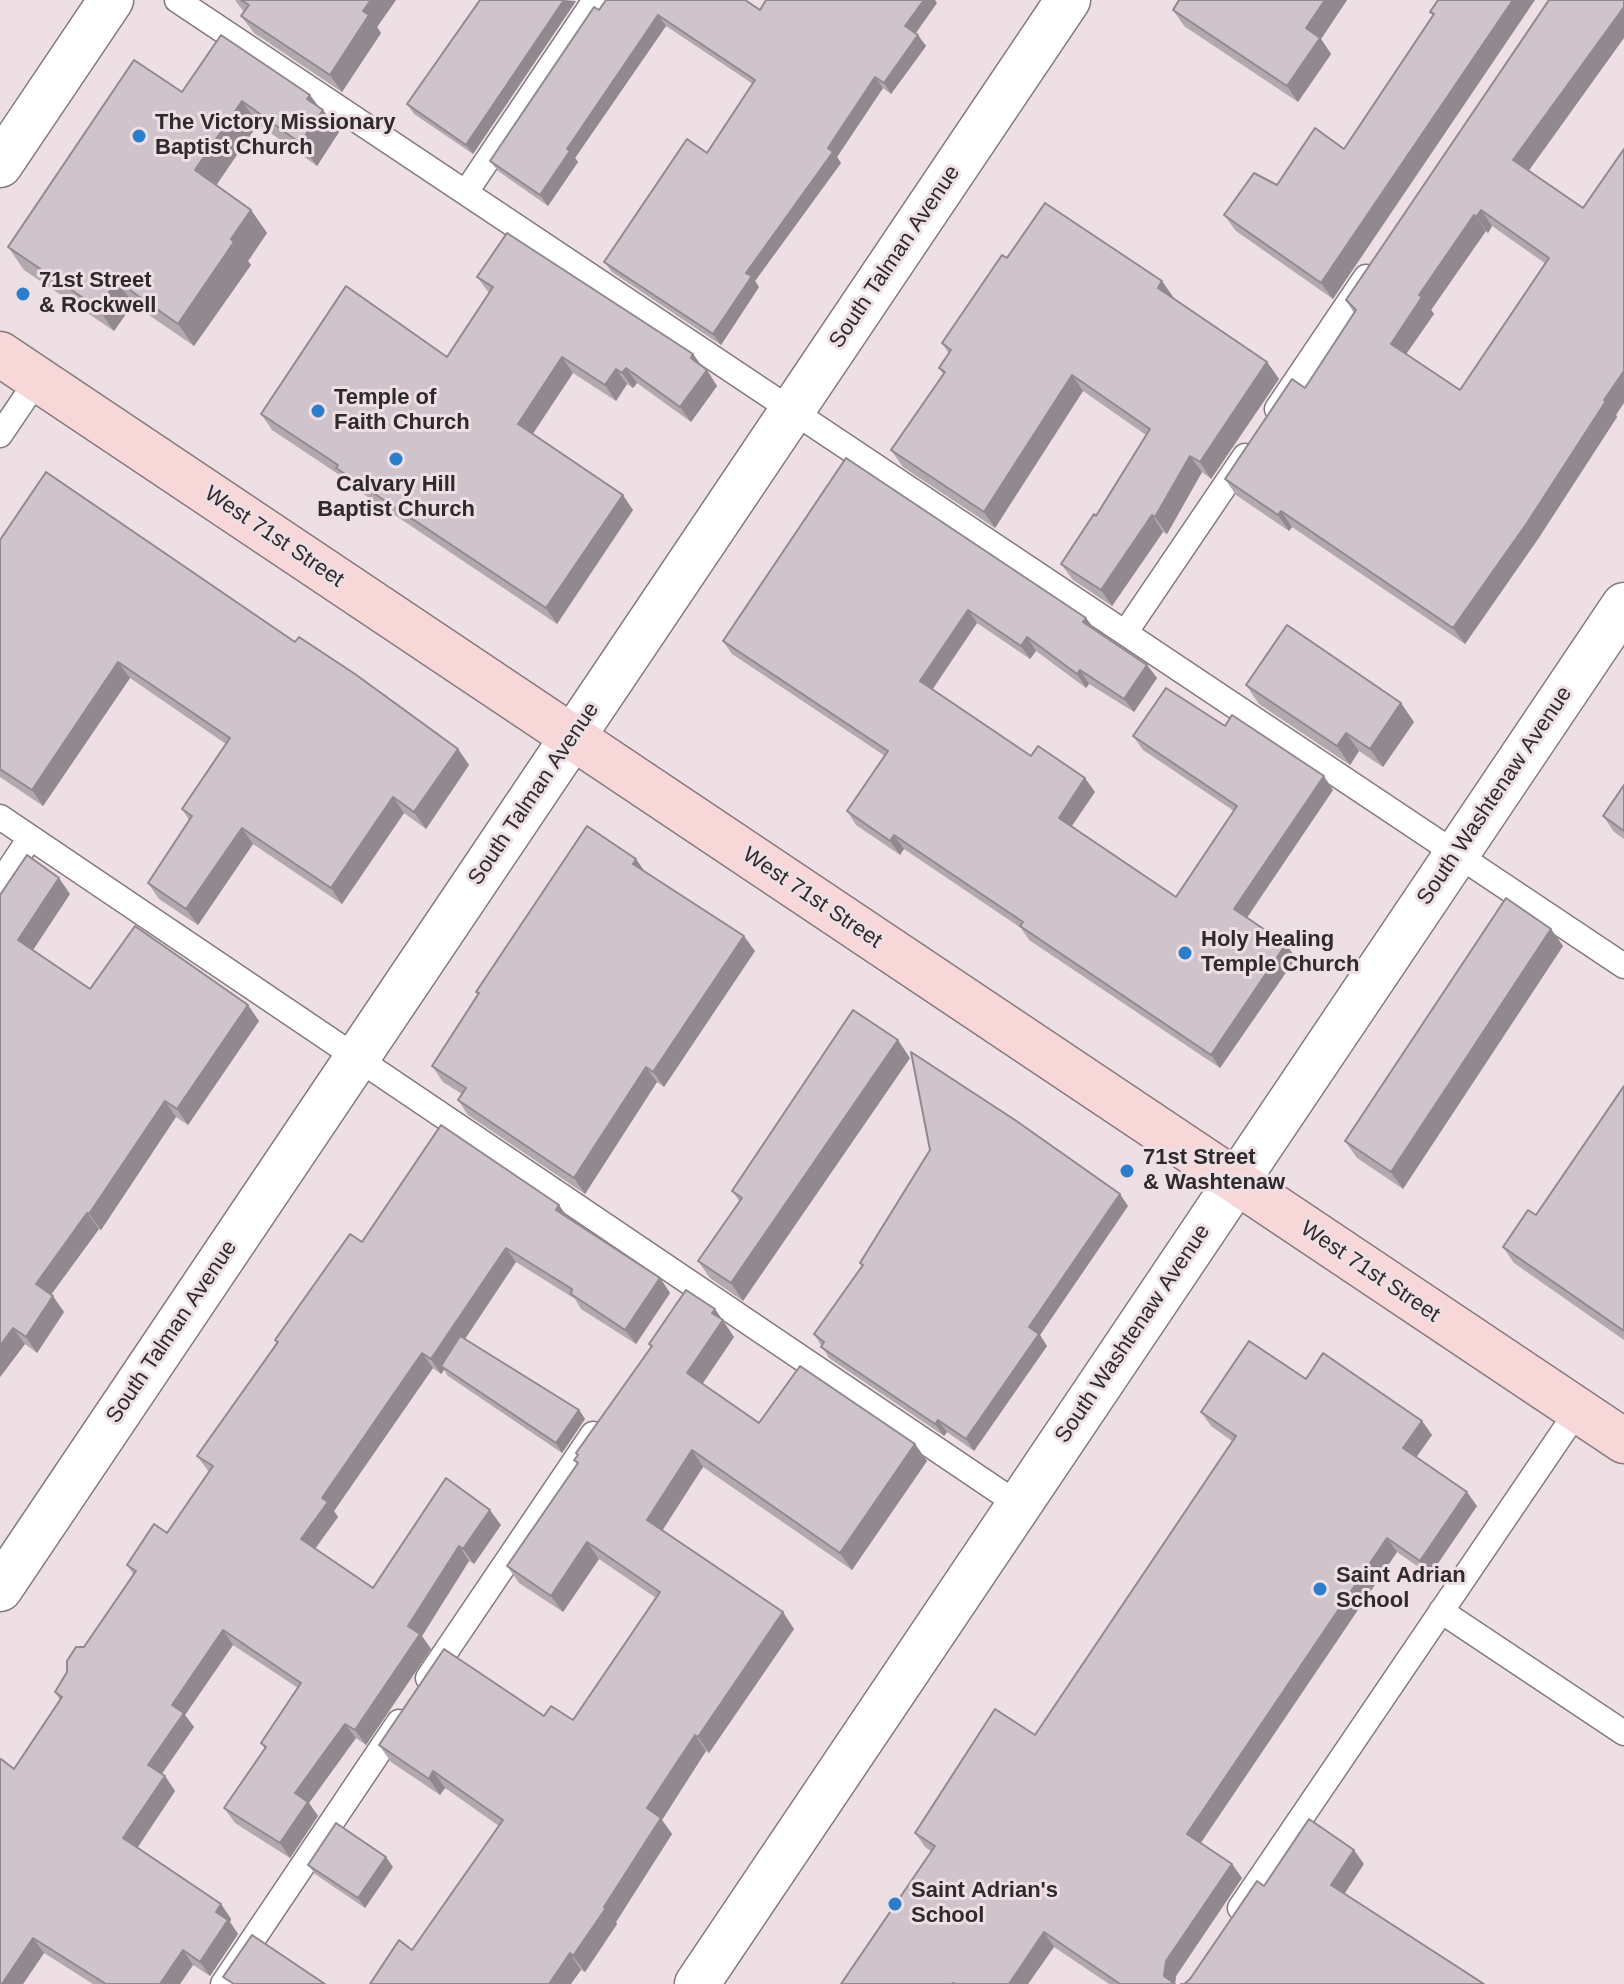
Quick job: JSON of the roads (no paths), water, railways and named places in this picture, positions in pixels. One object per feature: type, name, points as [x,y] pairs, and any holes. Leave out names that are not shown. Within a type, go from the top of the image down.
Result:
[{"type":"main road","name":"West 71st Street","points":[[0,354],[1624,1441]]},
{"type":"street","points":[[0,165],[111,0]]},
{"type":"street","name":"South Talman Avenue","points":[[0,1589],[1068,0]]},
{"type":"street","name":"South Washtenaw Avenue","points":[[697,1984],[1624,605]]},
{"type":"lane","points":[[177,0],[1624,966]]},
{"type":"lane","points":[[466,192],[595,0]]},
{"type":"lane","points":[[1125,633],[1375,264]]},
{"type":"lane","points":[[0,435],[38,379]]},
{"type":"lane","points":[[0,817],[356,1058],[689,1292],[1019,1505]]},
{"type":"lane","points":[[0,883],[30,838]]},
{"type":"lane","points":[[1228,1925],[1578,1410]]},
{"type":"lane","points":[[223,1984],[604,1417]]},
{"type":"lane","points":[[1441,1611],[1624,1733]]},
{"type":"place","name":"The Victory Missionary Baptist Church","points":[[139,136]]},
{"type":"place","name":"71st Street & Rockwell","points":[[23,294]]},
{"type":"place","name":"Temple of Faith Church","points":[[318,411]]},
{"type":"place","name":"Calvary Hill Baptist Church","points":[[396,459]]},
{"type":"place","name":"Holy Healing Temple Church","points":[[1185,953]]},
{"type":"place","name":"71st Street & Washtenaw","points":[[1127,1171]]},
{"type":"place","name":"Saint Adrian School","points":[[1320,1589]]},
{"type":"place","name":"Saint Adrian's School","points":[[895,1904]]}]
